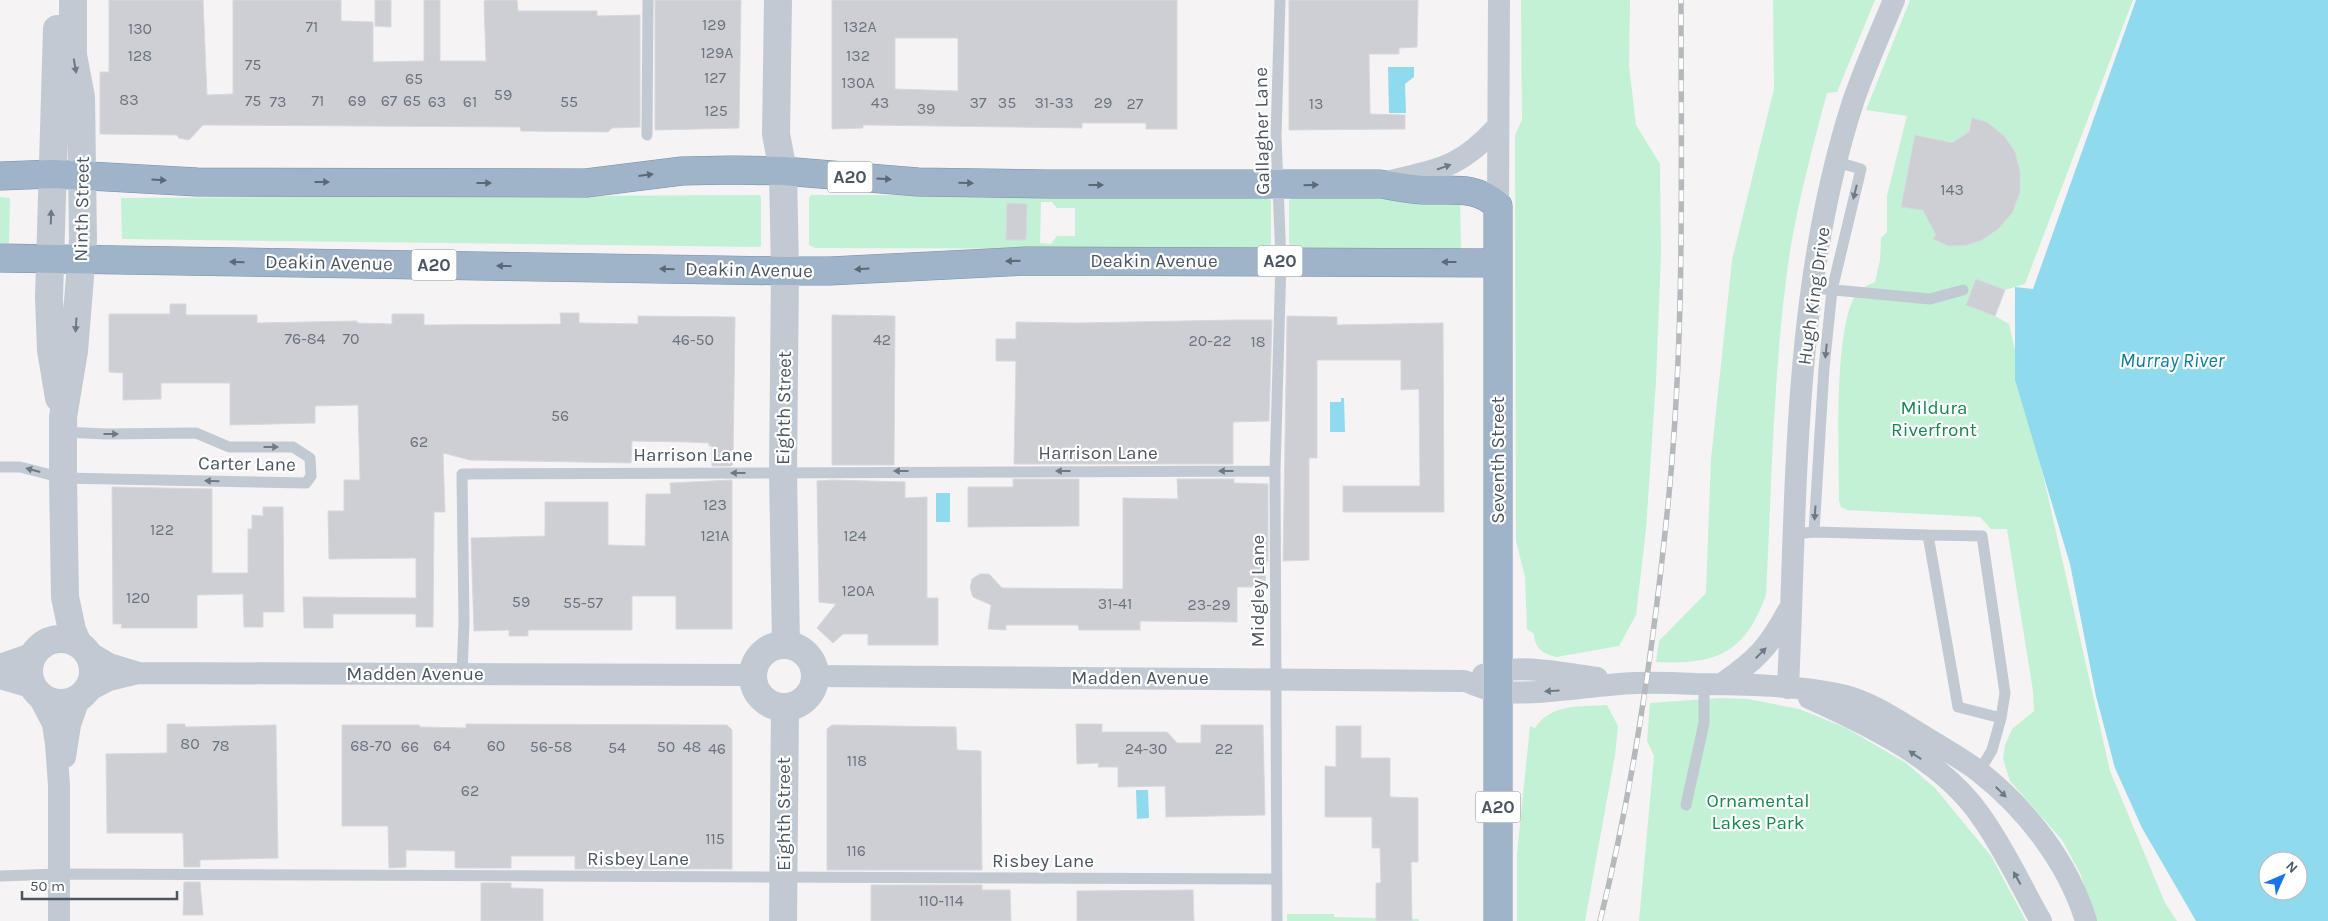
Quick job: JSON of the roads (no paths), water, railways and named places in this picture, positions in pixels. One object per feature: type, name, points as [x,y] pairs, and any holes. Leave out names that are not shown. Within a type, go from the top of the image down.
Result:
[{"type":"highway","name":"A20","points":[[0,176],[53,174],[197,182],[586,183],[682,171],[783,171],[918,182],[1380,184],[1417,189],[1473,191],[1483,195],[1498,206]]},
{"type":"highway","name":"Seventh Street","points":[[1498,206],[1498,921]]},
{"type":"highway","name":"Deakin Avenue","points":[[0,258],[82,261],[786,271],[830,271],[1026,261],[1498,263]]},
{"type":"street","name":"Ninth Street","points":[[57,0],[49,298],[51,350],[63,425]]},
{"type":"street","name":"Ninth Street","points":[[73,0],[74,54],[81,97],[83,176],[82,261],[77,298],[74,351],[63,425],[64,586],[72,630],[81,647]]},
{"type":"street","name":"Eighth Street","points":[[778,0],[776,134],[783,171],[786,271],[783,472],[786,644]]},
{"type":"street","name":"Eighth Street","points":[[783,171],[792,134],[792,0]]},
{"type":"street","name":"Seventh Street","points":[[1498,206],[1499,0]]},
{"type":"street","name":"Hugh King Drive","points":[[1788,688],[1792,603],[1804,533],[1802,377],[1822,289],[1818,253],[1837,162],[1856,94],[1894,0]]},
{"type":"street","points":[[1380,184],[1435,170],[1460,160],[1474,152],[1498,127]]},
{"type":"street","name":"Ninth Street","points":[[35,652],[58,606],[64,586]]},
{"type":"street","name":"Hugh King Drive","points":[[1714,684],[1763,652],[1774,638],[1792,603]]},
{"type":"street","points":[[0,665],[35,652],[44,644],[53,640],[64,639],[81,647],[92,668],[91,681],[82,695],[70,725],[59,784]]},
{"type":"street","points":[[786,644],[803,651],[810,658],[815,676],[814,685],[803,701],[785,707],[775,706],[759,694],[754,685],[753,675],[759,656],[776,645],[786,644]]},
{"type":"street","name":"Madden Avenue","points":[[81,647],[109,664],[139,673],[753,675]]},
{"type":"street","points":[[35,652],[29,668],[30,679],[46,708],[54,729],[59,784],[59,921]]},
{"type":"street","points":[[0,678],[35,690],[44,698],[60,703],[71,702],[109,680],[139,673]]},
{"type":"street","name":"Madden Avenue","points":[[815,676],[1498,681]]},
{"type":"street","points":[[1498,681],[1548,691],[1635,683],[1714,684],[1788,688],[1837,694],[1864,703],[1899,721],[1971,766],[2024,815],[2047,843],[2069,879],[2086,921]]},
{"type":"street","points":[[1788,688],[1871,728],[1913,754],[1948,780],[1980,814],[2041,921]]},
{"type":"street","name":"Eighth Street","points":[[783,921],[785,707]]},
{"type":"street","points":[[1948,780],[1971,766]]},
{"type":"lane","points":[[647,135],[648,0]]},
{"type":"lane","name":"Gallagher Lane","points":[[1280,0],[1276,136],[1280,185],[1281,261]]},
{"type":"lane","name":"Midgley Lane","points":[[1277,921],[1275,471],[1281,261]]},
{"type":"lane","points":[[1822,289],[1930,299],[1963,290]]},
{"type":"lane","name":"Carter Lane","points":[[0,467],[20,467],[63,478],[306,483],[311,476],[310,458],[293,447],[229,447],[196,433],[106,434],[63,425]]},
{"type":"lane","name":"Harrison Lane","points":[[462,674],[464,622],[462,474],[1275,471]]},
{"type":"lane","points":[[1804,533],[1982,536],[2005,693],[2001,718],[1992,750],[1971,766]]},
{"type":"lane","points":[[1928,535],[1958,708],[2001,718]]},
{"type":"lane","points":[[1686,805],[1714,684]]},
{"type":"lane","name":"Risbey Lane","points":[[0,876],[59,874],[1276,879]]},
{"type":"water","name":"Murray River","points":[[2136,0],[2328,0],[2328,921],[2196,921],[2142,828],[2115,768],[2096,696],[2070,564],[2015,380],[2015,287],[2033,289]]},
{"type":"water","points":[[1388,67],[1414,67],[1414,77],[1405,84],[1406,113],[1389,113]]},
{"type":"water","points":[[1341,398],[1344,398],[1345,432],[1330,432],[1330,402],[1341,402]]},
{"type":"water","points":[[936,493],[950,493],[950,522],[936,522]]},
{"type":"water","points":[[1136,790],[1148,790],[1149,818],[1137,819]]},
{"type":"railway","points":[[1600,921],[1634,762],[1650,655],[1669,494],[1678,371],[1680,309],[1681,0]]},
{"type":"park label","name":"Mildura Riverfront","points":[[1934,419]]},
{"type":"park label","name":"Ornamental Lakes Park","points":[[1758,812]]}]
